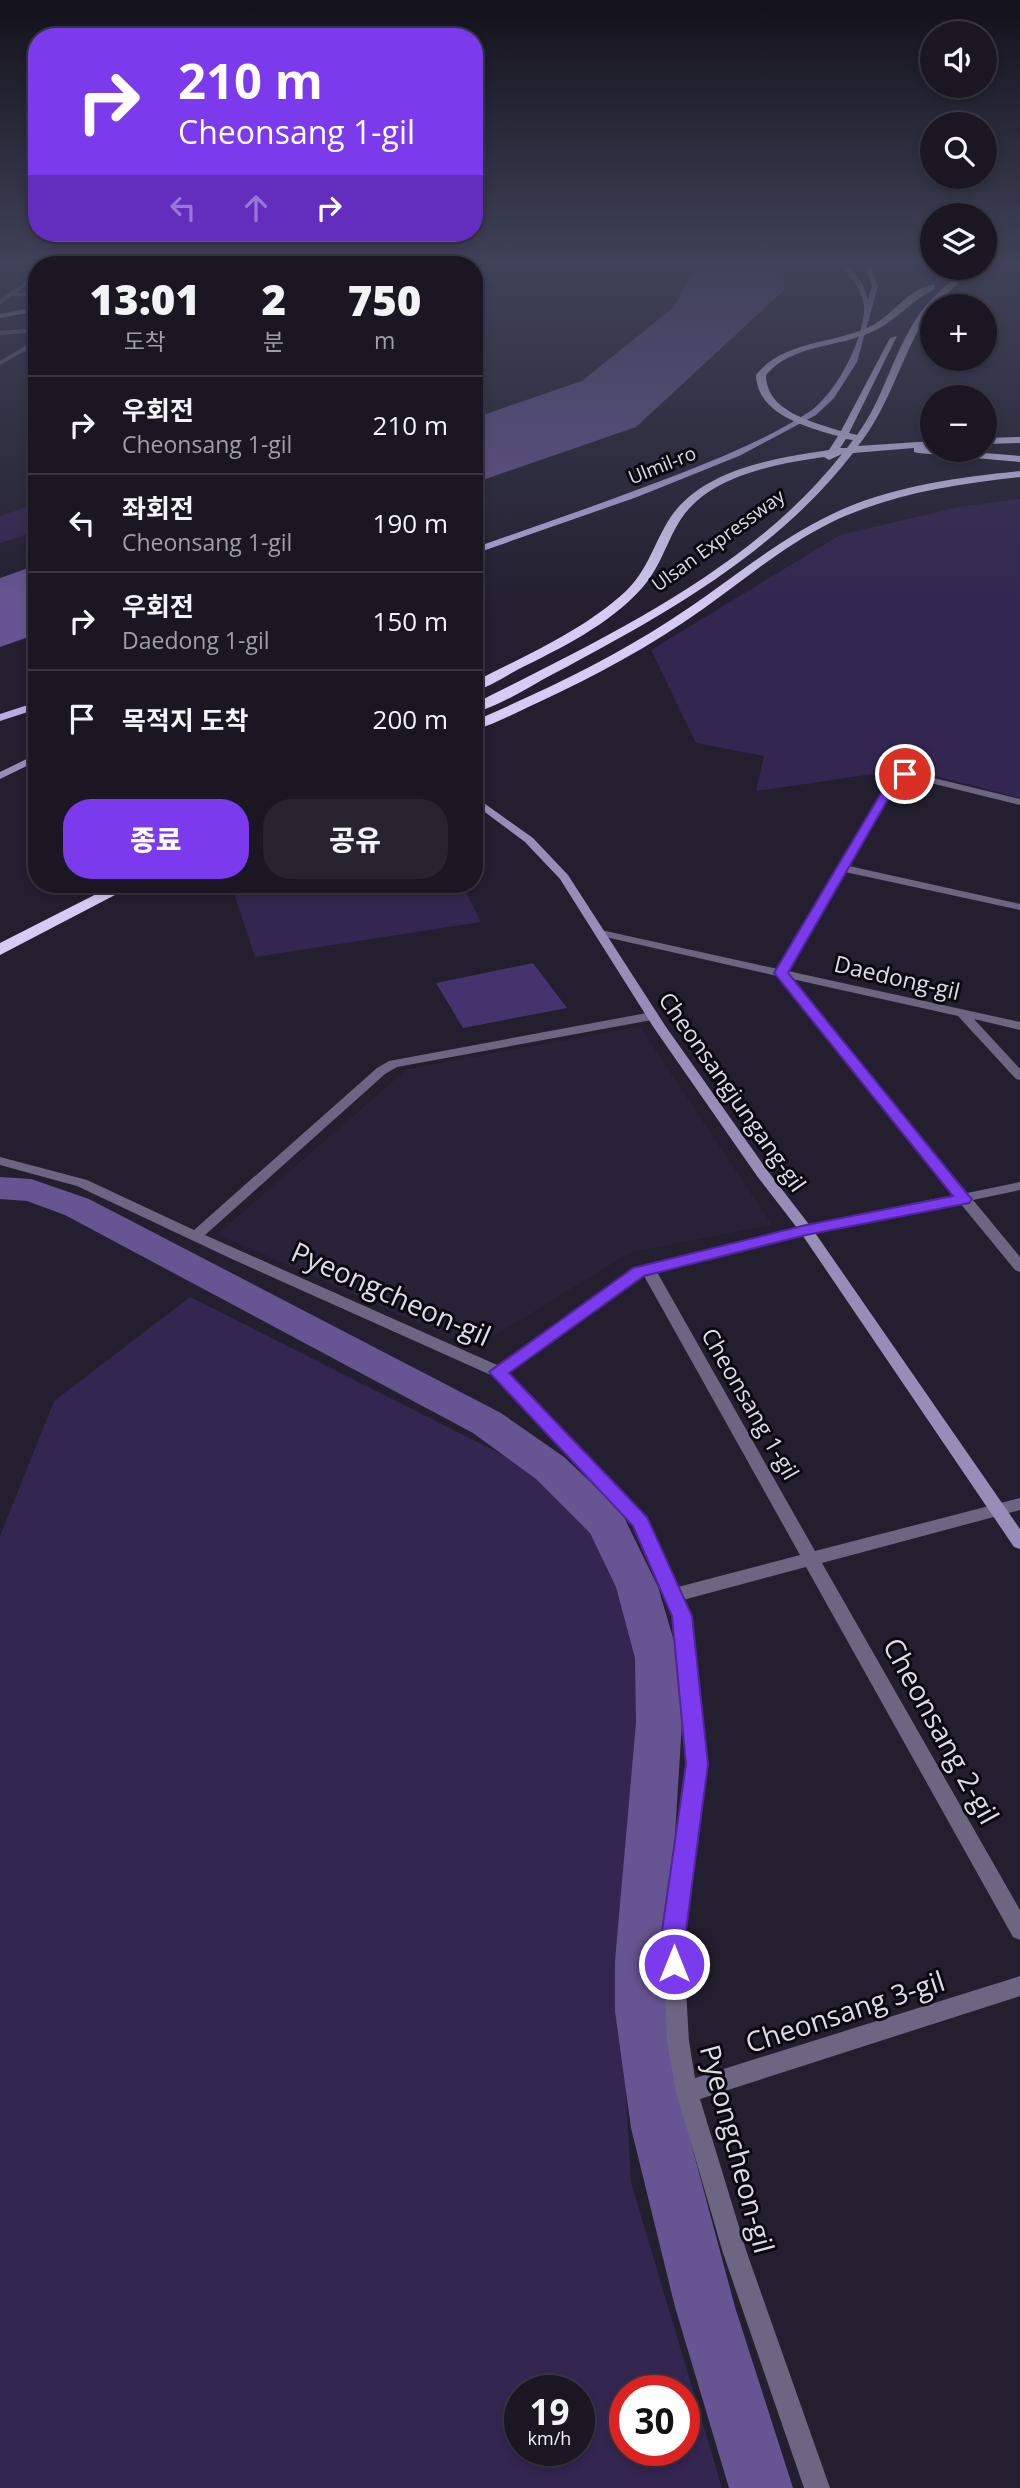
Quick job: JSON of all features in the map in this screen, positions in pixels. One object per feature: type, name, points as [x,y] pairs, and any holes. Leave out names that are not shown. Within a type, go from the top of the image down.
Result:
[{"type":"highway","points":[[761,377],[762,391],[780,409],[828,430],[865,440],[920,446]]},
{"type":"highway","points":[[819,468],[839,444],[874,377]]},
{"type":"highway","name":"Ulsan Expressway","points":[[483,704],[574,657],[673,600],[785,520],[830,477],[863,435],[892,377]]},
{"type":"highway","points":[[997,441],[1020,440]]},
{"type":"highway","points":[[483,682],[589,624],[625,598],[652,567],[674,520],[689,502],[724,481],[776,463],[861,450],[920,448]]},
{"type":"highway","points":[[997,456],[1020,459]]},
{"type":"highway","points":[[483,722],[558,690],[675,623],[772,553],[847,511],[927,488],[1020,474]]},
{"type":"highway","name":"Ulsan Expressway","points":[[483,690],[608,625],[708,563]]},
{"type":"highway","points":[[0,937],[86,893]]},
{"type":"highway","points":[[0,950],[111,893]]},
{"type":"main road","name":"Ulmil-ro","points":[[483,548],[634,495],[736,454],[797,423],[831,396],[845,377]]},
{"type":"main road","points":[[0,718],[28,708]]},
{"type":"street","points":[[0,776],[28,762]]},
{"type":"street","points":[[1020,802],[905,774],[895,778],[781,973],[1020,1267]]},
{"type":"street","name":"Cheonsangjungang-gil","points":[[483,806],[529,840],[564,877],[652,1016],[762,1173],[806,1230],[1020,1542]]},
{"type":"street","points":[[842,868],[1020,907]]},
{"type":"street","name":"Daedong-gil","points":[[601,933],[1020,1026]]},
{"type":"street","points":[[964,1015],[1020,1076]]},
{"type":"street","points":[[197,1235],[381,1071],[393,1064],[652,1016]]},
{"type":"street","name":"Pyeongcheon-gil","points":[[0,1161],[82,1183],[239,1257],[498,1372],[640,1522],[682,1616],[697,1764],[673,1938],[678,2041],[687,2092],[735,2253],[817,2488]]},
{"type":"street","name":"Pyeongcheon-gil","points":[[0,1169],[29,1168]]},
{"type":"street","points":[[498,1372],[639,1272],[806,1230],[1020,1186]]},
{"type":"street","name":"Cheonsang 1-gil","points":[[648,1270],[813,1560]]},
{"type":"street","points":[[674,1595],[1020,1504]]},
{"type":"street","name":"Cheonsang 2-gil","points":[[813,1560],[1020,1930]]},
{"type":"street","name":"Cheonsang 3-gil","points":[[687,2092],[1020,1986]]},
{"type":"shaded area","points":[[587,377],[690,377],[636,427],[483,480],[483,415]]},
{"type":"shaded area","points":[[1020,499],[1020,798],[907,769],[756,791],[764,756],[696,743],[651,650],[840,535],[959,507]]},
{"type":"shaded area","points":[[28,507],[28,534],[0,543],[0,516]]},
{"type":"shaded area","points":[[28,568],[28,637],[0,647],[0,578]]},
{"type":"shaded area","points":[[234,893],[466,893],[481,922],[255,957]]},
{"type":"shaded area","points":[[640,1027],[772,1225],[631,1252],[474,1348],[218,1234],[407,1069]]},
{"type":"shaded area","points":[[190,1297],[519,1463],[617,1554],[651,1695],[620,1983],[631,2182],[688,2375],[609,2375],[609,2466],[700,2466],[700,2414],[722,2488],[0,2488],[0,1536],[54,1401]]},
{"type":"building","points":[[533,963],[567,1008],[463,1028],[436,983]]},
{"type":"waterway","points":[[0,1188],[31,1190],[77,1207],[487,1423],[550,1468],[606,1523],[637,1587],[657,1658],[659,1723],[641,1961],[641,2011],[659,2128],[705,2307],[761,2488]]},
{"type":"route","points":[[674,1964],[673,1938],[697,1764],[682,1616],[640,1522],[498,1372],[639,1272],[806,1230],[964,1199],[781,973],[895,778],[905,774]]}]
